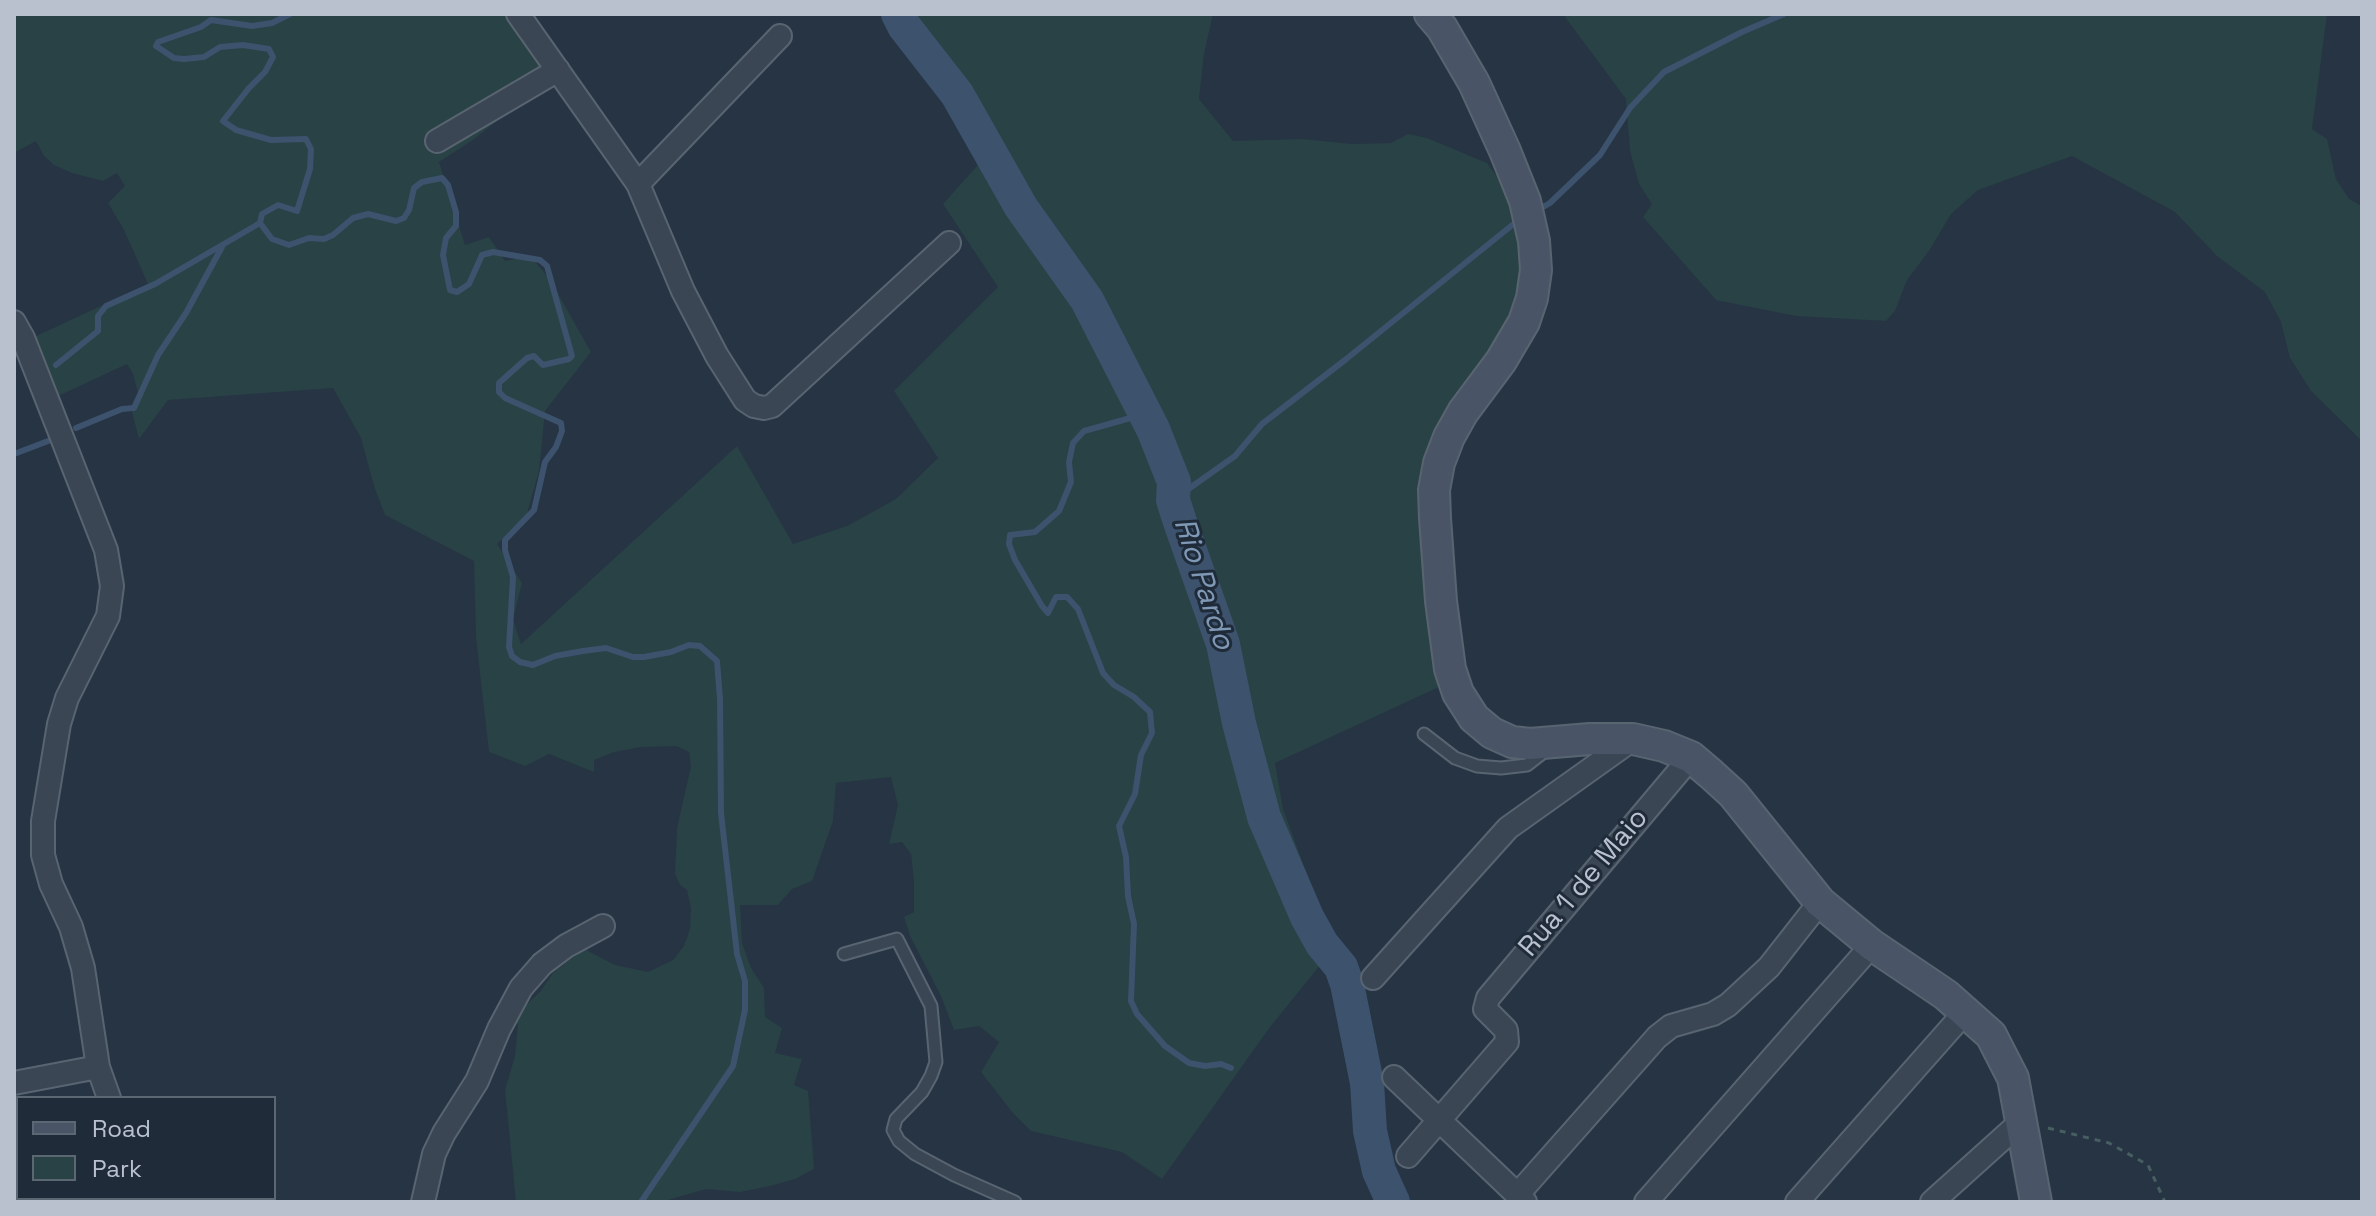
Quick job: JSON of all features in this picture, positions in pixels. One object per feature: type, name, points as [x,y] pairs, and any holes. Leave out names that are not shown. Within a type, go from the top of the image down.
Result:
[{"type":"street","points":[[518,14],[638,184],[683,291],[717,356],[745,400],[754,406],[772,406],[949,243]]},
{"type":"street","points":[[1430,14],[1442,28],[1474,83],[1505,151],[1525,201],[1534,241],[1536,270],[1524,322],[1449,437],[1439,463],[1434,490],[1441,601],[1450,669],[1458,693],[1474,718],[1492,733],[1512,742],[1530,744],[1633,739],[1664,746],[1691,757],[1733,794],[1820,902],[1872,945],[1946,995],[1991,1035],[2013,1078],[2036,1202]]},
{"type":"street","points":[[638,184],[780,36]]},
{"type":"street","points":[[437,141],[558,70]]},
{"type":"street","points":[[14,322],[106,550],[112,586],[108,616],[67,698],[59,724],[43,821],[43,855],[83,968],[98,1067],[108,1096]]},
{"type":"street","points":[[1373,978],[1508,828],[1633,739]]},
{"type":"street","name":"Rua 1 de Maio","points":[[1440,1119],[1507,1042],[1506,1030],[1487,1013],[1485,1002],[1691,757]]},
{"type":"street","points":[[1394,1077],[1521,1198],[1657,1037],[1671,1026],[1713,1014],[1728,1005],[1769,967],[1820,902]]},
{"type":"street","points":[[423,1202],[439,1143],[477,1081],[521,988],[542,964],[566,946],[603,926]]},
{"type":"street","points":[[1646,1202],[1872,945]]},
{"type":"street","points":[[1797,1202],[1966,1011]]},
{"type":"street","points":[[14,1083],[98,1067]]},
{"type":"street","points":[[1408,1156],[1440,1119]]},
{"type":"street","points":[[1932,1202],[2022,1121]]},
{"type":"lane","points":[[1424,734],[1455,758],[1477,766],[1501,768],[1527,765],[1556,742]]},
{"type":"lane","points":[[844,954],[897,939],[931,1006],[936,1062],[922,1092],[896,1119],[893,1130],[899,1141],[915,1154],[954,1175],[1015,1202]]},
{"type":"path","points":[[2022,1121],[2109,1143],[2148,1165],[2165,1202]]},
{"type":"green space","points":[[14,14],[520,14],[559,71],[473,140],[439,162],[465,245],[489,237],[505,261],[530,256],[549,278],[591,352],[545,411],[539,471],[527,514],[497,544],[522,583],[513,619],[521,644],[737,446],[793,544],[847,526],[896,499],[938,458],[894,391],[998,287],[943,204],[993,148],[925,64],[896,14],[1213,14],[1199,99],[1233,141],[1303,139],[1352,144],[1391,143],[1408,134],[1427,138],[1487,163],[1531,224],[1518,302],[1435,447],[1441,686],[1275,763],[1283,809],[1334,948],[1270,1027],[1162,1179],[1122,1152],[1031,1131],[981,1072],[999,1042],[979,1026],[954,1030],[904,917],[914,912],[914,881],[911,854],[902,842],[889,844],[898,805],[891,777],[836,783],[833,821],[812,881],[792,889],[778,905],[740,905],[742,943],[751,968],[764,988],[765,1017],[782,1028],[775,1053],[802,1059],[794,1085],[808,1091],[814,1169],[795,1179],[770,1186],[740,1192],[706,1189],[661,1202],[516,1202],[505,1090],[515,1056],[518,1024],[511,1019],[540,992],[553,973],[586,947],[615,965],[648,972],[673,960],[684,946],[690,929],[691,908],[687,890],[680,885],[675,874],[677,828],[691,766],[689,752],[676,746],[614,752],[594,760],[594,772],[549,754],[525,766],[489,752],[476,638],[474,561],[385,515],[361,438],[333,388],[168,400],[139,439],[132,412],[138,393],[127,364],[56,397],[32,338],[148,284],[108,203],[125,186],[117,173],[103,181],[72,173],[54,165],[44,156],[36,141],[14,153]]},
{"type":"green space","points":[[1569,14],[2327,14],[2312,129],[2327,139],[2336,179],[2349,199],[2362,206],[2362,441],[2311,391],[2290,358],[2281,322],[2265,292],[2217,256],[2175,212],[2072,156],[1978,190],[1951,214],[1907,280],[1895,311],[1886,321],[1796,316],[1716,300],[1643,217],[1652,204],[1639,184],[1630,151],[1626,99],[1565,17]]},
{"type":"waterway","points":[[260,223],[262,214],[278,205],[297,211],[310,169],[311,149],[306,139],[271,140],[236,130],[223,121],[265,72],[273,57],[269,49],[243,45],[220,47],[204,57],[184,59],[174,58],[156,46],[158,42],[201,27],[211,20],[252,26],[272,23],[290,14]]},
{"type":"waterway","name":"Rio Pardo","points":[[898,14],[957,94],[1021,207],[1087,300],[1153,429],[1174,482],[1173,500],[1223,644],[1239,723],[1264,817],[1307,917],[1322,944],[1341,967],[1347,984],[1367,1083],[1370,1131],[1379,1171],[1393,1202]]},
{"type":"waterway","points":[[1536,211],[1550,203],[1600,155],[1630,108],[1664,72],[1784,14]]},
{"type":"waterway","points":[[260,223],[272,239],[289,245],[309,238],[324,239],[353,218],[368,214],[396,221],[404,218],[414,188],[422,182],[442,178],[448,185],[456,212],[456,226],[446,238],[443,255],[450,290],[457,292],[469,284],[482,255],[493,252],[540,260],[547,266],[572,356],[543,365],[534,356],[527,358],[499,383],[499,392],[505,398],[561,423],[562,431],[556,447],[545,462],[534,510],[505,540],[513,577],[509,647],[512,656],[533,665],[555,656],[606,648],[633,657],[644,657],[689,645],[700,646],[717,661],[721,813],[737,954],[745,981],[745,1010],[733,1066],[641,1202]]},
{"type":"waterway","points":[[1173,500],[1235,456],[1262,424],[1516,222]]},
{"type":"waterway","points":[[56,365],[98,331],[98,316],[106,306],[155,284],[260,223]]},
{"type":"waterway","points":[[76,428],[122,409],[134,408],[158,355],[186,313],[222,247]]},
{"type":"waterway","points":[[1140,402],[1134,417],[1084,431],[1073,443],[1069,462],[1071,482],[1059,511],[1035,532],[1010,535],[1009,544],[1042,606],[1048,613],[1056,597],[1067,597],[1078,609],[1103,673],[1150,712],[1152,733],[1141,755],[1135,794],[1119,826],[1134,924],[1131,1001],[1137,1014],[1165,1046],[1189,1063],[1205,1066],[1221,1064],[1231,1068]]},
{"type":"waterway","points":[[14,454],[56,438]]}]
